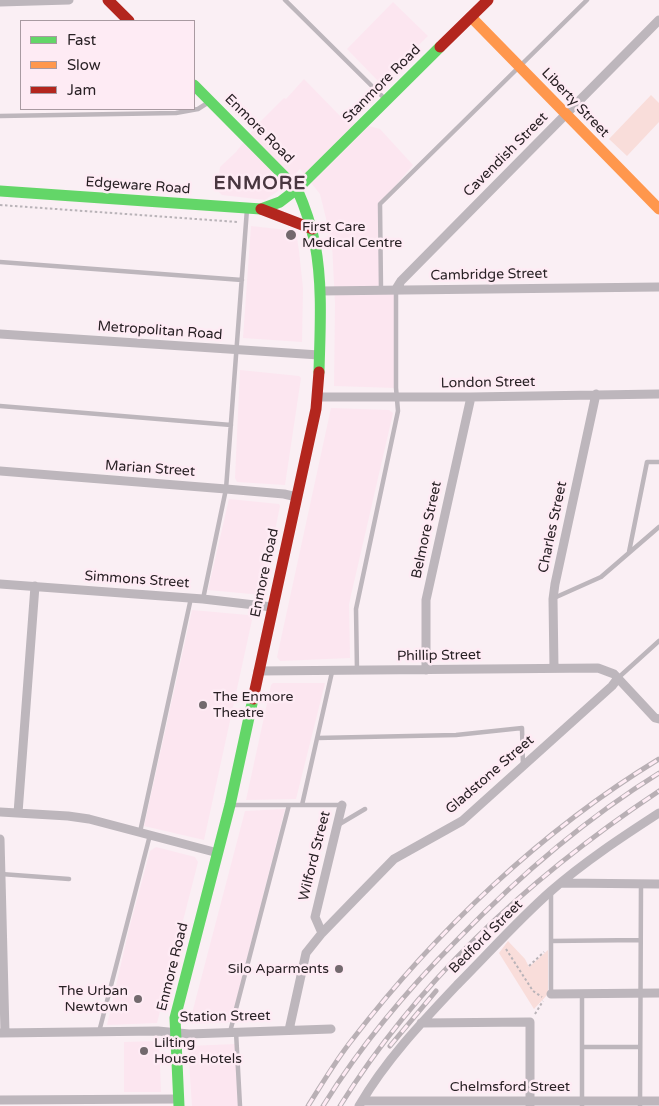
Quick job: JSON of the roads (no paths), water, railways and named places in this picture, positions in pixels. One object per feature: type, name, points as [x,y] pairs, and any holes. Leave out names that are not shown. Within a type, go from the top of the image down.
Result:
[{"type":"main road","points":[[108,0],[128,20]]},
{"type":"main road","name":"Stanmore Road","points":[[297,189],[488,0]]},
{"type":"main road","name":"Liberty Street","points":[[471,17],[659,209]]},
{"type":"main road","name":"Enmore Road","points":[[178,1102],[175,1018],[230,805],[297,497],[318,397],[319,355],[320,291],[318,263],[313,229],[297,189],[195,86]]},
{"type":"main road","name":"Edgeware Road","points":[[0,191],[261,209],[280,204],[297,189]]},
{"type":"main road","points":[[261,209],[276,216],[300,221],[313,229]]},
{"type":"street","points":[[0,2],[69,0]]},
{"type":"street","name":"Cavendish Street","points":[[396,289],[401,281],[659,20]]},
{"type":"street","name":"Cambridge Street","points":[[320,291],[659,287]]},
{"type":"street","name":"Metropolitan Road","points":[[0,334],[319,355]]},
{"type":"street","name":"Charles Street","points":[[554,668],[553,599],[596,394]]},
{"type":"street","name":"London Street","points":[[318,397],[659,394]]},
{"type":"street","name":"Belmore Street","points":[[426,670],[426,600],[471,397]]},
{"type":"street","name":"Marian Street","points":[[0,471],[284,494],[297,497]]},
{"type":"street","name":"Simmons Street","points":[[0,584],[203,599],[272,607]]},
{"type":"street","points":[[18,813],[35,586]]},
{"type":"street","name":"Phillip Street","points":[[258,672],[598,668],[610,672],[618,678]]},
{"type":"street","points":[[618,678],[655,718],[659,719]]},
{"type":"street","name":"Gladstone Street","points":[[289,1030],[306,954],[322,934],[394,859],[462,821],[612,686],[618,678]]},
{"type":"street","name":"Wilford Street","points":[[322,934],[314,916],[342,805]]},
{"type":"street","points":[[0,812],[89,819],[218,853]]},
{"type":"street","name":"Bedford Street","points":[[360,1103],[387,1064],[421,1023],[551,891],[622,837],[659,813]]},
{"type":"street","points":[[0,839],[3,1033]]},
{"type":"street","points":[[561,883],[659,884]]},
{"type":"street","points":[[552,994],[659,993]]},
{"type":"street","points":[[421,1023],[530,1022],[530,1103]]},
{"type":"street","name":"Station Street","points":[[3,1033],[174,1032],[189,1034],[330,1029]]},
{"type":"street","points":[[0,1100],[178,1102]]},
{"type":"street","name":"Chelmsford Street","points":[[360,1103],[640,1103],[659,1101]]},
{"type":"lane","points":[[285,0],[387,101]]},
{"type":"lane","points":[[382,290],[380,204],[587,0]]},
{"type":"lane","points":[[195,109],[210,101]]},
{"type":"lane","points":[[0,116],[176,112],[191,110]]},
{"type":"lane","points":[[203,599],[226,489],[247,209]]},
{"type":"lane","points":[[0,262],[242,280]]},
{"type":"lane","points":[[357,671],[356,609],[398,411],[396,289]]},
{"type":"lane","points":[[0,406],[231,425]]},
{"type":"lane","points":[[629,552],[647,462],[659,462]]},
{"type":"lane","points":[[553,599],[601,577],[659,526]]},
{"type":"lane","points":[[140,832],[191,598]]},
{"type":"lane","name":"Gladstone Street","points":[[618,678],[659,641]]},
{"type":"lane","points":[[302,805],[332,672]]},
{"type":"lane","points":[[317,738],[456,735],[522,728],[523,766]]},
{"type":"lane","name":"Wilford Street","points":[[230,805],[342,805]]},
{"type":"lane","points":[[240,1106],[233,1032],[289,805]]},
{"type":"lane","points":[[336,827],[364,809]]},
{"type":"lane","points":[[99,1032],[150,835]]},
{"type":"lane","points":[[1,874],[69,879]]},
{"type":"lane","points":[[640,1103],[641,884]]},
{"type":"lane","points":[[551,891],[552,994]]},
{"type":"lane","points":[[551,943],[640,940]]},
{"type":"lane","points":[[582,993],[582,1103]]},
{"type":"lane","points":[[582,1047],[640,1047]]},
{"type":"railway","points":[[308,1106],[352,1040],[419,960],[455,922],[493,885],[573,818],[659,759]]},
{"type":"railway","points":[[323,1106],[353,1061],[386,1019],[439,958],[481,916],[529,871],[579,829],[659,773]]},
{"type":"railway","points":[[340,1106],[406,1014],[443,972],[483,932],[524,893],[568,857],[659,791]]},
{"type":"railway","points":[[390,1046],[436,991]]},
{"type":"place","name":"First Care Medical Centre","points":[[291,235]]},
{"type":"place","name":"The Enmore Theatre","points":[[203,705]]},
{"type":"place","name":"Silo Aparments","points":[[339,969]]},
{"type":"place","name":"The Urban Newtown","points":[[138,999]]},
{"type":"place","name":"Lilting House Hotels","points":[[144,1051]]},
{"type":"district","name":"ENMORE","points":[[260,184]]}]
